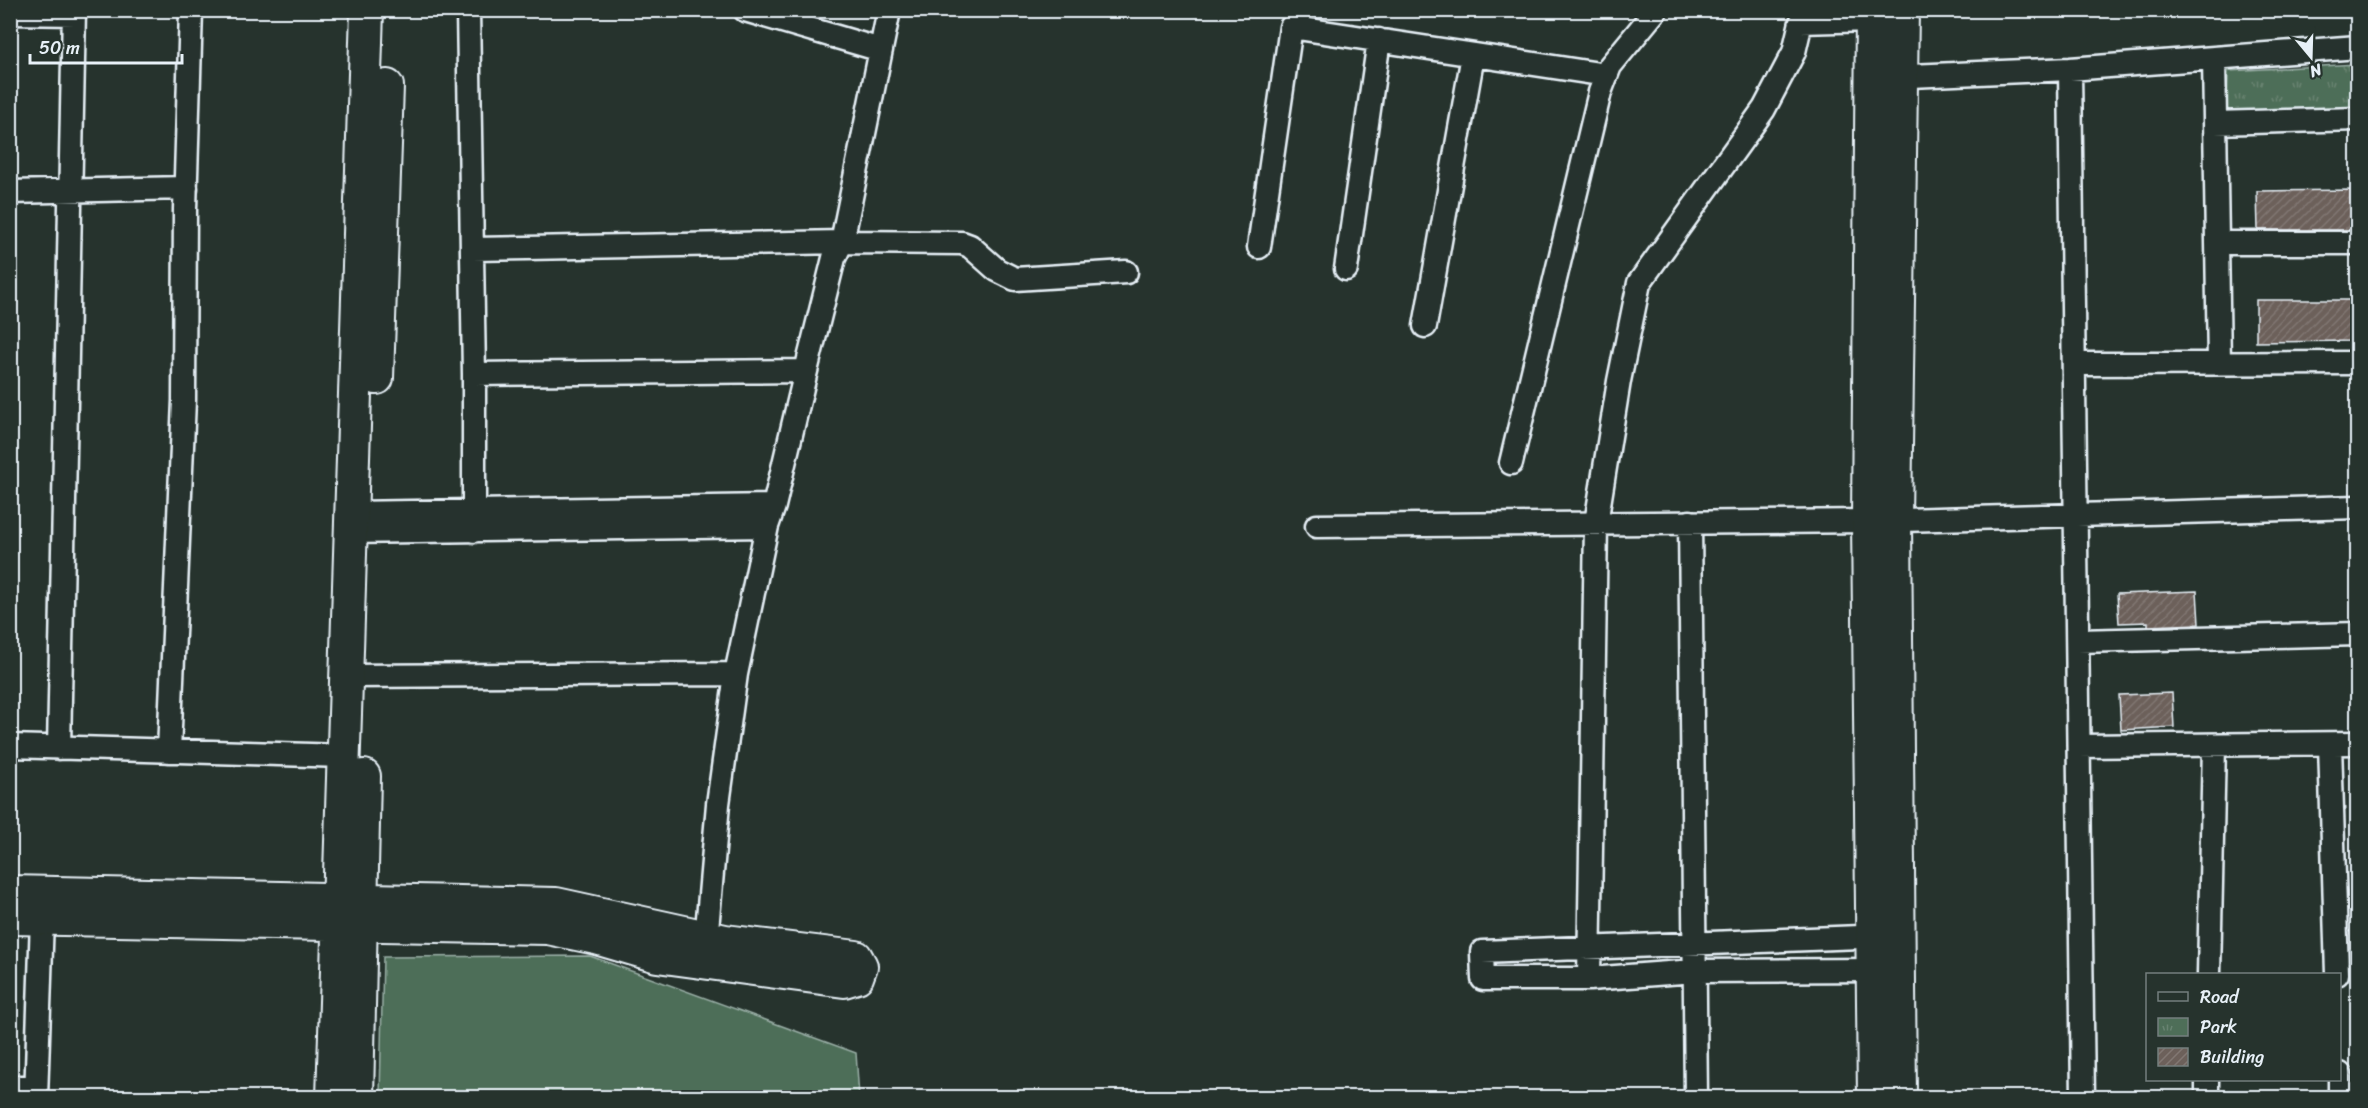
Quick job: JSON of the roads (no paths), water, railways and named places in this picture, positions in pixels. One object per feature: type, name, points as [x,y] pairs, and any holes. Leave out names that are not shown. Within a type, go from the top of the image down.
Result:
[{"type":"street","points":[[169,751],[184,400],[186,188],[191,10]]},
{"type":"street","points":[[333,1098],[350,912],[361,523],[367,10]]},
{"type":"street","points":[[361,523],[383,226],[388,10]]},
{"type":"street","points":[[468,10],[473,249],[474,521]]},
{"type":"street","points":[[745,10],[881,50]]},
{"type":"street","points":[[10,892],[350,912],[556,929],[657,956],[706,949],[718,804],[736,674],[806,371],[834,258],[842,242],[889,10]]},
{"type":"street","points":[[1511,463],[1599,92],[1610,66],[1656,10]]},
{"type":"street","points":[[1885,77],[1902,10]]},
{"type":"street","points":[[10,13],[75,12],[59,748]]},
{"type":"street","points":[[1589,980],[1596,523],[1619,381],[1639,283],[1764,109],[1794,52],[1802,22],[1872,15],[1885,77],[1882,520],[1886,970],[1874,1098]]},
{"type":"street","points":[[1259,247],[1290,27],[1606,75]]},
{"type":"street","points":[[1346,268],[1379,40]]},
{"type":"street","points":[[1885,77],[2070,69],[2358,46]]},
{"type":"street","points":[[1425,326],[1473,55]]},
{"type":"street","points":[[2214,58],[2219,363]]},
{"type":"street","points":[[2070,69],[2083,1098]]},
{"type":"street","points":[[2215,123],[2358,118]]},
{"type":"street","points":[[10,192],[186,188]]},
{"type":"street","points":[[473,249],[842,242],[962,243],[970,246],[997,270],[1015,279],[1126,272]]},
{"type":"street","points":[[2217,243],[2358,243]]},
{"type":"street","points":[[2074,364],[2358,363]]},
{"type":"street","points":[[474,374],[806,371]]},
{"type":"street","points":[[1317,526],[1882,520],[2358,507]]},
{"type":"street","points":[[361,523],[771,516]]},
{"type":"street","points":[[1690,522],[1696,1098]]},
{"type":"street","points":[[2078,641],[2358,634]]},
{"type":"street","points":[[356,677],[736,674]]},
{"type":"street","points":[[356,677],[343,756],[357,1098]]},
{"type":"street","points":[[2079,746],[2358,743]]},
{"type":"street","points":[[2330,744],[2337,973]]},
{"type":"street","points":[[2209,973],[2214,745]]},
{"type":"street","points":[[10,746],[343,756]]},
{"type":"street","points":[[10,918],[350,912]]},
{"type":"street","points":[[10,1087],[36,1092],[42,918]]},
{"type":"street","points":[[1886,936],[1482,952],[1483,979],[1589,980],[1695,971],[1886,970]]},
{"type":"street","points":[[1886,970],[1900,1098]]},
{"type":"street","points":[[2207,1081],[2207,1098]]},
{"type":"street","points":[[2340,1081],[2340,1098]]}]
